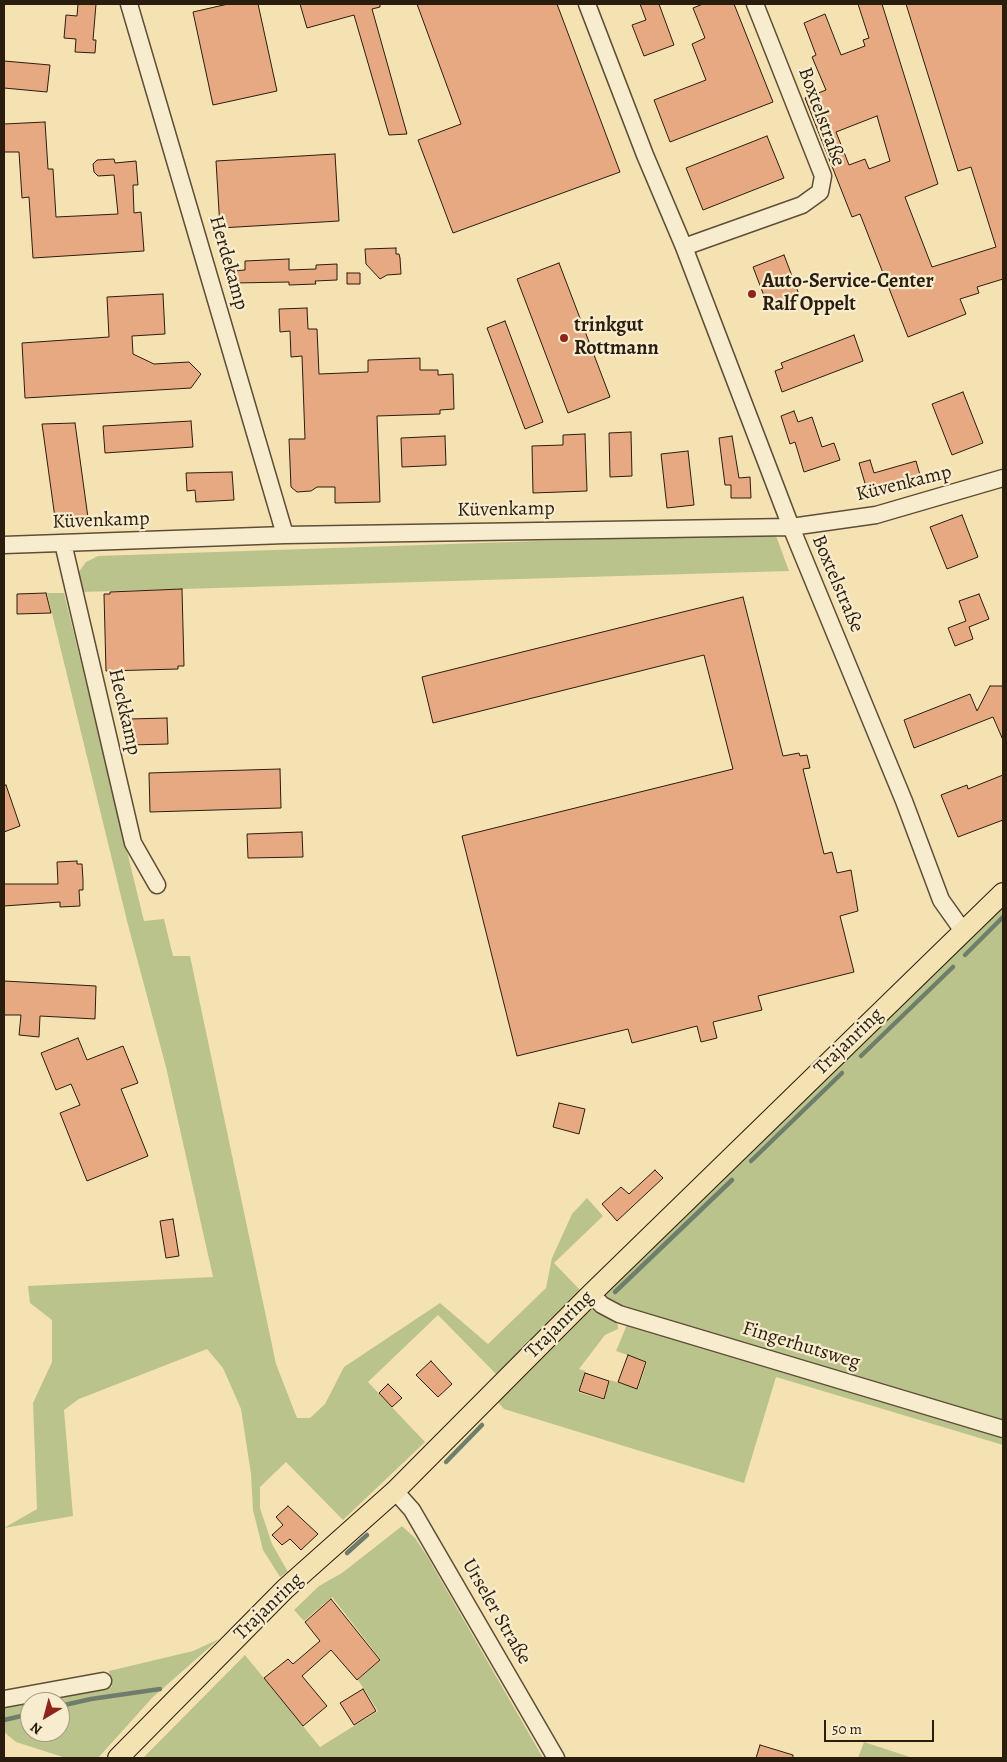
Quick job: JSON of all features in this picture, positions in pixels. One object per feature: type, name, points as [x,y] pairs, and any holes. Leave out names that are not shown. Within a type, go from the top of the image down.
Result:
[{"type":"main road","name":"Trajanring","points":[[118,1758],[285,1589],[395,1491],[591,1294],[1003,893]]},
{"type":"street","name":"Herdekamp","points":[[129,4],[285,535]]},
{"type":"street","name":"Boxtelstraße","points":[[587,4],[645,155],[684,247],[790,528],[904,801],[941,900],[963,931]]},
{"type":"street","name":"Boxtelstraße","points":[[684,247],[802,205],[820,192],[823,176],[755,4]]},
{"type":"street","name":"Küvenkamp","points":[[4,545],[285,535],[790,528],[876,515],[1003,478]]},
{"type":"street","name":"Heckkamp","points":[[64,544],[133,843],[158,885]]},
{"type":"street","name":"Fingerhutsweg","points":[[591,1294],[602,1305],[620,1314],[1003,1429]]},
{"type":"street","name":"Urseler Straße","points":[[395,1491],[412,1510],[556,1758]]},
{"type":"street","points":[[4,1699],[103,1681]]},
{"type":"green space","points":[[775,533],[789,571],[81,592],[78,573],[86,562],[98,556]]},
{"type":"green space","points":[[47,593],[64,593],[144,921],[164,919],[173,956],[190,956],[276,1364],[297,1418],[310,1418],[325,1404],[344,1367],[440,1303],[488,1344],[546,1288],[552,1258],[572,1214],[587,1198],[603,1216],[554,1263],[581,1291],[496,1374],[438,1315],[368,1382],[425,1442],[343,1520],[286,1462],[260,1487],[260,1508],[272,1544],[288,1572],[280,1577],[263,1550],[253,1510],[251,1474],[241,1409],[223,1368],[207,1349],[79,1399],[64,1410],[73,1516],[4,1528],[37,1509],[33,1403],[52,1362],[52,1320],[30,1303],[28,1286],[213,1277],[166,1067],[128,925]]},
{"type":"green space","points":[[1003,906],[1003,1424],[618,1310],[603,1294]]},
{"type":"green space","points":[[587,1306],[617,1316],[618,1329],[605,1335],[579,1369],[585,1371],[578,1392],[604,1400],[610,1380],[638,1389],[647,1362],[616,1351],[629,1320],[1003,1434],[1003,1445],[776,1377],[744,1483],[504,1409],[496,1400]]},
{"type":"green space","points":[[402,1526],[415,1538],[427,1556],[543,1758],[143,1758],[245,1655],[320,1747],[378,1711],[358,1680],[381,1660],[332,1597],[304,1621],[294,1610],[319,1586],[342,1573]]},
{"type":"green space","points":[[219,1639],[152,1698],[98,1758],[66,1758],[16,1742],[4,1732],[4,1706],[20,1703],[20,1742],[70,1742],[70,1694],[112,1687],[109,1671],[193,1651]]},
{"type":"green space","points":[[864,1742],[913,1758],[858,1758]]},
{"type":"building","points":[[78,4],[96,4],[93,40],[96,40],[95,53],[75,52],[76,39],[64,38],[66,15],[77,16]]},
{"type":"building","points":[[228,4],[258,4],[277,91],[213,105],[193,12]]},
{"type":"building","points":[[300,4],[380,4],[380,7],[372,9],[407,134],[389,135],[354,15],[307,28]]},
{"type":"building","points":[[417,4],[557,4],[620,172],[453,233],[418,140],[461,124]]},
{"type":"building","points":[[640,4],[659,4],[674,45],[644,56],[632,25],[646,20]]},
{"type":"building","points":[[703,4],[734,4],[773,102],[670,142],[654,100],[706,80],[692,44],[705,38],[693,8]]},
{"type":"building","points":[[858,4],[882,4],[938,184],[905,197],[932,267],[996,247],[971,167],[958,171],[906,4],[1003,4],[1003,279],[977,287],[979,293],[960,299],[966,314],[908,337],[860,214],[852,217],[805,98],[826,90],[812,57],[816,55],[804,23],[825,14],[841,55],[865,46],[863,40],[869,38]],"holes":[[[877,116],[890,161],[869,169],[865,159],[849,165],[836,132]]]},
{"type":"building","points":[[4,61],[50,65],[47,92],[4,88]]},
{"type":"building","points":[[45,122],[48,169],[53,169],[56,217],[118,214],[114,175],[98,176],[94,172],[93,164],[97,160],[114,159],[115,163],[136,161],[138,185],[133,185],[134,213],[141,212],[144,251],[33,258],[29,197],[22,198],[19,152],[4,152],[4,124]]},
{"type":"building","points":[[767,136],[784,178],[703,210],[686,168]]},
{"type":"building","points":[[335,154],[339,221],[220,228],[216,161]]},
{"type":"building","points":[[396,248],[396,254],[399,254],[400,258],[401,274],[387,275],[380,279],[366,264],[365,249]]},
{"type":"building","points":[[784,255],[800,297],[769,309],[753,267]]},
{"type":"building","points":[[289,259],[289,270],[316,269],[316,265],[337,264],[337,280],[315,281],[316,284],[289,285],[289,282],[235,283],[234,271],[245,270],[245,261]]},
{"type":"building","name":"trinkgut Rottmann","points":[[559,263],[610,397],[568,413],[517,279]]},
{"type":"building","points":[[347,273],[360,273],[360,284],[347,284]]},
{"type":"building","points":[[163,294],[165,334],[132,336],[133,354],[154,364],[189,362],[201,374],[191,388],[25,398],[22,343],[109,337],[107,297]]},
{"type":"building","points":[[307,308],[308,329],[317,329],[319,374],[368,372],[368,360],[420,358],[420,370],[438,370],[438,375],[453,374],[454,409],[440,410],[440,414],[377,416],[380,502],[335,503],[335,487],[317,487],[311,491],[297,492],[291,487],[289,439],[305,439],[302,356],[291,357],[290,331],[280,332],[279,309]]},
{"type":"building","points":[[505,321],[543,422],[525,429],[487,328]]},
{"type":"building","points":[[854,335],[863,361],[782,392],[775,371],[783,368],[781,363]]},
{"type":"building","points":[[963,392],[983,443],[952,455],[932,404]]},
{"type":"building","points":[[794,411],[798,422],[812,417],[822,447],[834,443],[840,460],[804,472],[795,442],[790,444],[781,416]]},
{"type":"building","points":[[191,421],[193,447],[105,453],[103,426]]},
{"type":"building","points":[[75,423],[89,525],[70,526],[69,523],[56,525],[42,424]]},
{"type":"building","points":[[631,432],[632,476],[610,477],[609,433]]},
{"type":"building","points":[[585,434],[587,491],[533,493],[532,446],[563,445],[563,435]]},
{"type":"building","points":[[445,436],[446,465],[402,467],[401,438]]},
{"type":"building","points":[[732,436],[739,478],[750,477],[751,498],[731,498],[731,485],[725,485],[719,438]]},
{"type":"building","points":[[688,451],[694,505],[667,508],[661,454]]},
{"type":"building","points":[[870,460],[874,473],[916,461],[922,482],[869,497],[859,463]]},
{"type":"building","points":[[232,472],[234,500],[196,502],[195,490],[187,491],[186,473]]},
{"type":"building","points":[[962,515],[978,557],[947,569],[930,527]]},
{"type":"building","points":[[182,589],[184,666],[178,666],[178,669],[106,671],[104,594],[110,594],[110,592]]},
{"type":"building","points":[[46,593],[51,613],[17,614],[17,594]]},
{"type":"building","points":[[979,594],[989,619],[969,627],[973,639],[955,646],[948,628],[966,621],[959,601]]},
{"type":"building","points":[[743,597],[783,756],[799,753],[800,756],[807,755],[810,768],[803,769],[824,854],[832,852],[837,873],[851,870],[858,911],[840,916],[854,972],[758,996],[762,1010],[713,1022],[717,1038],[701,1042],[697,1026],[632,1043],[628,1029],[517,1056],[462,836],[733,769],[704,655],[433,723],[422,677]]},
{"type":"building","points":[[990,686],[1003,686],[1003,740],[993,717],[914,748],[904,720],[970,694],[977,711]]},
{"type":"building","points":[[167,718],[168,744],[130,745],[129,719]]},
{"type":"building","points":[[280,769],[281,808],[150,812],[149,773]]},
{"type":"building","points":[[1003,775],[1003,820],[958,837],[941,795],[967,785],[968,789]]},
{"type":"building","points":[[6,785],[20,826],[4,832],[4,786]]},
{"type":"building","points":[[302,832],[303,857],[248,858],[247,834]]},
{"type":"building","points":[[77,861],[77,864],[82,864],[83,890],[79,890],[80,906],[60,907],[60,902],[4,906],[4,884],[58,884],[57,862]]},
{"type":"building","points":[[4,981],[96,986],[95,1019],[40,1016],[39,1037],[19,1035],[21,1015],[4,1015]]},
{"type":"building","points":[[78,1038],[87,1060],[123,1046],[138,1083],[121,1089],[148,1156],[87,1181],[60,1113],[80,1105],[71,1084],[56,1090],[41,1053]]},
{"type":"building","points":[[559,1103],[585,1109],[579,1134],[553,1127]]},
{"type":"building","points":[[655,1170],[663,1178],[617,1221],[602,1204],[621,1187],[629,1194]]},
{"type":"building","points":[[173,1219],[179,1256],[166,1258],[160,1221]]},
{"type":"building","points":[[628,1355],[646,1362],[637,1389],[618,1382]]},
{"type":"building","points":[[431,1361],[452,1384],[438,1397],[416,1375]]},
{"type":"building","points":[[585,1373],[609,1381],[604,1399],[579,1391]]},
{"type":"building","points":[[388,1384],[402,1398],[392,1407],[379,1393]]},
{"type":"building","points":[[288,1506],[318,1534],[301,1550],[290,1539],[282,1545],[272,1535],[283,1525],[276,1517]]},
{"type":"building","points":[[331,1599],[380,1660],[357,1680],[331,1650],[302,1676],[327,1706],[303,1726],[264,1678],[288,1659],[293,1664],[320,1641],[305,1622]]},
{"type":"building","points":[[363,1689],[376,1711],[354,1725],[340,1703]]},
{"type":"building","points":[[760,1745],[793,1755],[793,1758],[756,1758]]},
{"type":"waterway","points":[[965,955],[1003,917]]},
{"type":"waterway","points":[[861,1056],[953,967]]},
{"type":"waterway","points":[[751,1161],[842,1073]]},
{"type":"waterway","points":[[615,1292],[732,1180]]},
{"type":"waterway","points":[[446,1462],[482,1425]]},
{"type":"waterway","points":[[347,1553],[367,1535]]},
{"type":"waterway","points":[[70,1704],[160,1689]]},
{"type":"waterway","points":[[4,1720],[20,1716]]},
{"type":"place","name":"Auto-Service-Center Ralf Oppelt","points":[[752,294]]},
{"type":"place","name":"trinkgut Rottmann","points":[[564,338]]}]
